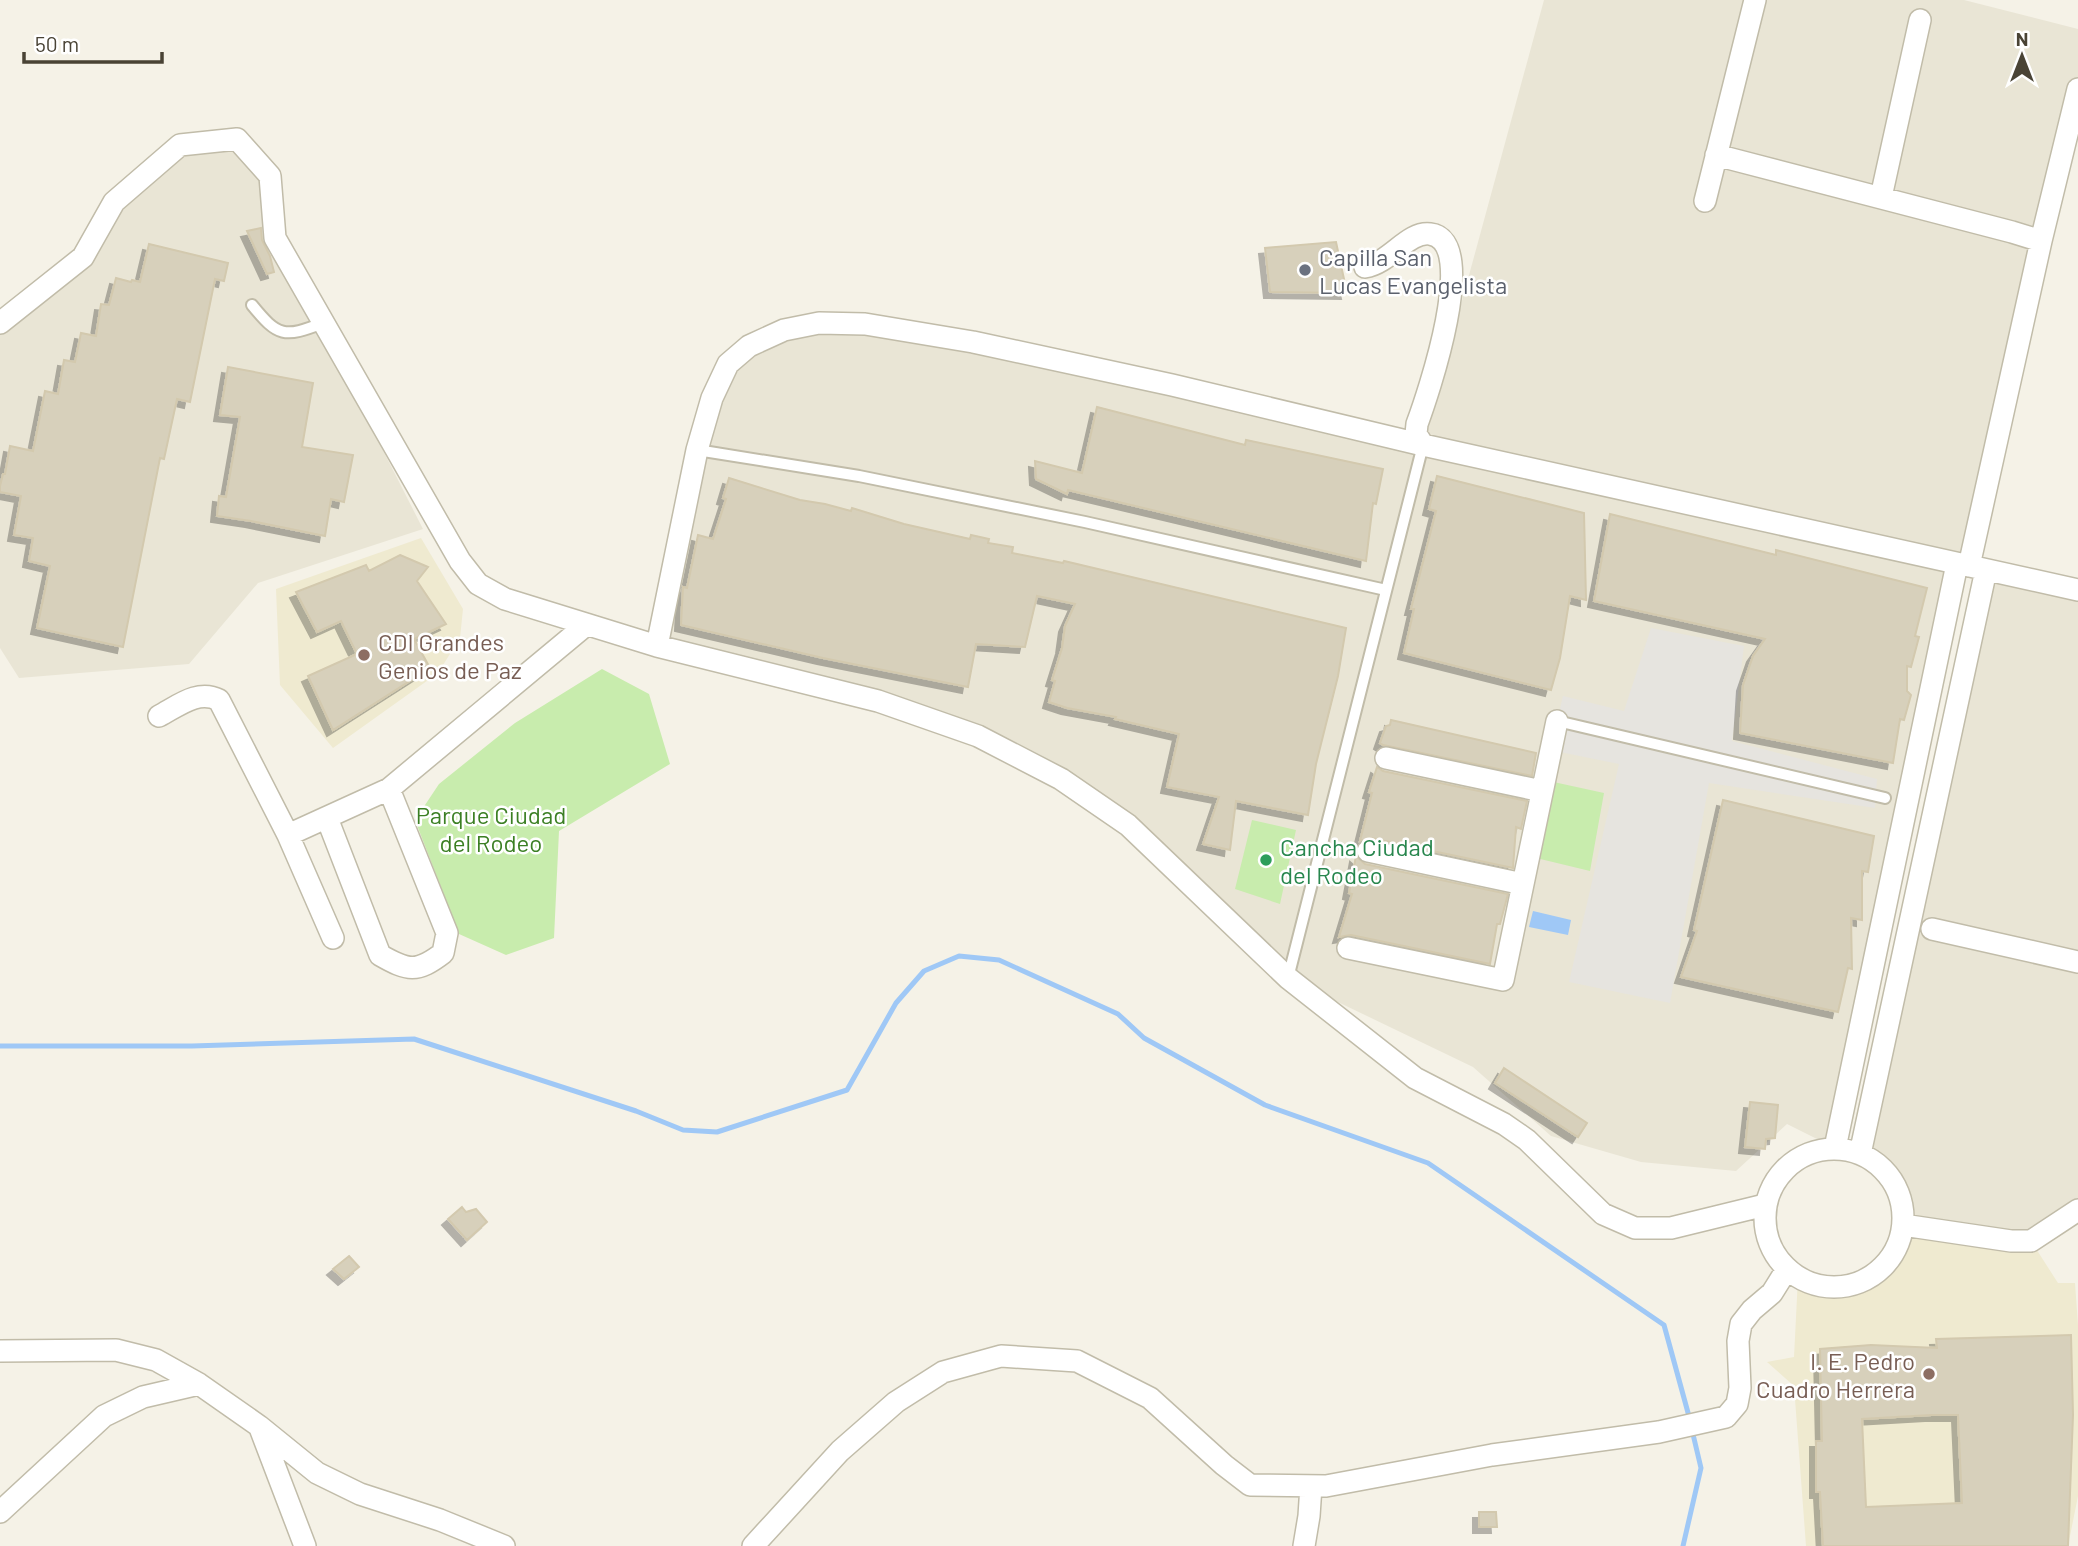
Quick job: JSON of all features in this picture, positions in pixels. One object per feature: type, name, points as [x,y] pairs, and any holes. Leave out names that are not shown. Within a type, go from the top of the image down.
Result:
[{"type":"street","points":[[1705,201],[1755,0]]},
{"type":"street","points":[[1881,197],[1920,20]]},
{"type":"street","points":[[1835,1148],[1971,567],[2041,241],[2078,89]]},
{"type":"street","points":[[0,323],[83,257],[114,202],[180,145],[237,139],[270,176],[275,238],[460,561],[478,584],[505,599],[586,625],[657,646],[878,702],[978,736],[1061,779],[1128,825],[1288,978],[1415,1078],[1504,1124],[1527,1140],[1603,1214],[1635,1228],[1671,1228],[1766,1205]]},
{"type":"street","points":[[1716,155],[2041,241]]},
{"type":"street","points":[[1365,267],[1385,260],[1412,239],[1426,234],[1438,236],[1443,240],[1449,254],[1451,278],[1441,350],[1417,424],[1416,434],[1423,445]]},
{"type":"street","points":[[657,646],[697,450],[712,398],[729,365],[749,346],[784,330],[819,323],[865,324],[973,342],[2078,590]]},
{"type":"street","points":[[1860,1154],[1971,567]]},
{"type":"street","points":[[288,835],[389,789],[586,625]]},
{"type":"street","points":[[159,716],[197,696],[209,695],[219,700],[288,835],[333,938]]},
{"type":"street","points":[[1348,948],[1503,980],[1557,721]]},
{"type":"street","points":[[1387,758],[1542,791]]},
{"type":"street","points":[[327,818],[380,955],[401,968],[426,966],[443,953],[447,933],[389,789]]},
{"type":"street","points":[[1368,851],[1523,884]]},
{"type":"street","points":[[1932,929],[2078,961]]},
{"type":"street","points":[[1835,1148],[1860,1154],[1879,1166],[1893,1183],[1902,1203],[1903,1225],[1896,1250],[1880,1270],[1858,1283],[1833,1287],[1809,1283],[1787,1269],[1773,1251],[1765,1228],[1766,1205],[1775,1182],[1792,1164],[1814,1152],[1835,1148]]},
{"type":"street","points":[[1903,1225],[2011,1241],[2031,1241],[2078,1210]]},
{"type":"street","points":[[753,1546],[840,1451],[897,1402],[943,1373],[1001,1356],[1077,1361],[1150,1398],[1250,1485],[1325,1486],[1492,1455],[1659,1432],[1727,1417],[1737,1404],[1740,1388],[1738,1341],[1741,1324],[1752,1310],[1772,1293],[1787,1269]]},
{"type":"street","points":[[0,1351],[116,1350],[156,1360],[199,1384],[259,1426],[317,1473],[360,1494],[440,1520],[504,1546]]},
{"type":"street","points":[[0,1512],[104,1416],[143,1397],[199,1384]]},
{"type":"street","points":[[259,1426],[305,1546]]},
{"type":"street","points":[[1304,1546],[1311,1486]]},
{"type":"lane","points":[[252,306],[270,327],[280,332],[292,332],[323,323]]},
{"type":"lane","points":[[1288,978],[1423,445]]},
{"type":"lane","points":[[697,450],[859,476],[979,500],[1386,590]]},
{"type":"lane","points":[[1557,721],[1885,798]]},
{"type":"shaded area","points":[[1544,0],[1964,0],[2078,29],[2078,92],[1969,566],[1957,564],[1835,1148],[1787,1124],[1736,1171],[1641,1162],[1551,1136],[1473,1067],[1288,978],[1165,859],[978,736],[657,646],[712,398],[749,346],[865,324],[1423,444]]},
{"type":"shaded area","points":[[237,139],[270,176],[275,238],[423,529],[258,583],[189,664],[19,678],[0,648],[0,323],[83,257],[114,202],[180,145]]},
{"type":"shaded area","name":"CDI Grandes Genios de Paz","points":[[421,538],[463,609],[460,638],[438,673],[333,748],[280,685],[276,589]]},
{"type":"shaded area","points":[[1986,570],[2078,590],[2078,1209],[2031,1241],[1903,1225],[1901,1203],[1893,1183],[1879,1166],[1860,1154]]},
{"type":"shaded area","points":[[1651,628],[1744,646],[1732,741],[1877,779],[1875,808],[1709,783],[1670,1003],[1569,982],[1619,764],[1550,750],[1563,696],[1624,711]]},
{"type":"shaded area","name":"I. E. Pedro Cuadro Herrera","points":[[1903,1225],[2031,1241],[2058,1283],[2075,1283],[2078,1325],[2078,1496],[2068,1546],[1806,1546],[1794,1386],[1767,1362],[1794,1357],[1798,1277],[1833,1287],[1859,1283],[1881,1270],[1896,1250]]},
{"type":"green space","name":"Parque Ciudad del Rodeo","points":[[602,669],[649,694],[670,764],[559,831],[554,938],[506,955],[459,934],[415,820],[439,784],[515,723]]},
{"type":"green space","points":[[1549,781],[1604,793],[1590,871],[1532,857]]},
{"type":"green space","name":"Cancha Ciudad del Rodeo","points":[[1252,820],[1296,830],[1280,904],[1235,889]]},
{"type":"water","points":[[1533,911],[1571,920],[1568,935],[1529,927]]},
{"type":"building","points":[[261,228],[262,240],[274,272],[267,274],[247,231]]},
{"type":"building","name":"Capilla San Lucas Evangelista","points":[[1336,242],[1347,293],[1270,292],[1265,248]]},
{"type":"building","points":[[149,244],[228,263],[224,281],[215,279],[190,402],[177,399],[164,459],[160,458],[123,647],[37,628],[50,566],[29,561],[33,538],[14,535],[21,496],[0,492],[0,486],[10,446],[33,451],[45,391],[58,394],[64,360],[75,362],[81,333],[96,336],[101,304],[109,305],[116,278],[140,282]]},
{"type":"building","points":[[228,367],[313,383],[302,447],[353,455],[344,502],[331,499],[325,536],[217,516],[219,496],[226,497],[240,417],[220,415]]},
{"type":"building","points":[[1097,407],[1245,445],[1246,440],[1383,469],[1376,504],[1373,503],[1366,561],[1068,490],[1067,494],[1036,479],[1035,461],[1082,473]]},
{"type":"building","points":[[1437,476],[1584,513],[1586,600],[1570,596],[1560,658],[1551,690],[1404,653],[1414,609],[1411,609],[1436,511],[1429,509]]},
{"type":"building","points":[[729,478],[800,500],[851,511],[852,508],[904,524],[970,539],[971,535],[989,539],[988,543],[1013,547],[1012,553],[1063,563],[1064,561],[1346,628],[1338,676],[1316,764],[1308,815],[1236,801],[1230,850],[1203,844],[1219,797],[1167,787],[1179,734],[1049,702],[1065,626],[1075,604],[1037,596],[1025,647],[976,644],[968,687],[823,658],[681,625],[683,587],[687,588],[698,535],[713,539],[726,499],[723,498]]},
{"type":"building","points":[[1610,514],[1776,555],[1776,550],[1927,588],[1915,636],[1919,637],[1911,667],[1907,666],[1907,691],[1911,695],[1904,720],[1900,719],[1893,763],[1740,733],[1743,685],[1753,656],[1765,639],[1594,601]]},
{"type":"building","points":[[400,555],[428,567],[417,581],[446,624],[414,639],[430,668],[333,730],[308,676],[357,654],[341,621],[317,632],[296,592],[366,565],[369,571]]},
{"type":"building","points":[[1391,720],[1536,753],[1532,776],[1383,745],[1380,743]]},
{"type":"building","points":[[1377,767],[1383,771],[1527,801],[1521,829],[1516,827],[1513,868],[1371,838],[1360,841],[1372,793],[1369,792]]},
{"type":"building","points":[[1723,800],[1874,836],[1868,872],[1862,871],[1862,920],[1851,918],[1852,969],[1848,968],[1838,1012],[1681,977],[1697,931],[1694,930]]},
{"type":"building","points":[[1356,856],[1365,864],[1508,894],[1500,924],[1497,924],[1490,964],[1351,935],[1339,937],[1352,894],[1349,893]]},
{"type":"building","points":[[1504,1068],[1587,1123],[1578,1137],[1495,1083]]},
{"type":"building","points":[[1750,1102],[1778,1105],[1775,1138],[1766,1139],[1765,1149],[1745,1147]]},
{"type":"building","points":[[462,1207],[466,1212],[476,1209],[487,1222],[467,1240],[448,1219]]},
{"type":"building","points":[[349,1256],[359,1267],[344,1279],[333,1269]]},
{"type":"building","points":[[2071,1335],[2073,1415],[2068,1546],[1823,1546],[1820,1492],[1816,1492],[1816,1441],[1822,1441],[1820,1349],[1871,1345],[1937,1348],[1936,1339]],"holes":[[[1958,1415],[1962,1503],[1866,1507],[1862,1419]]]},
{"type":"building","points":[[1479,1512],[1496,1512],[1497,1527],[1479,1527]]},
{"type":"waterway","points":[[0,1046],[192,1046],[414,1039],[636,1111],[683,1130],[717,1132],[847,1090],[896,1003],[924,971],[959,956],[999,960],[1118,1014],[1144,1038],[1265,1105],[1428,1163],[1664,1325],[1690,1420]]},
{"type":"waterway","points":[[1683,1546],[1701,1468],[1692,1430]]},
{"type":"place","name":"Capilla San Lucas Evangelista","points":[[1305,270]]},
{"type":"place","name":"CDI Grandes Genios de Paz","points":[[364,655]]},
{"type":"place","name":"Cancha Ciudad del Rodeo","points":[[1266,860]]},
{"type":"place","name":"I. E. Pedro Cuadro Herrera","points":[[1929,1374]]}]
